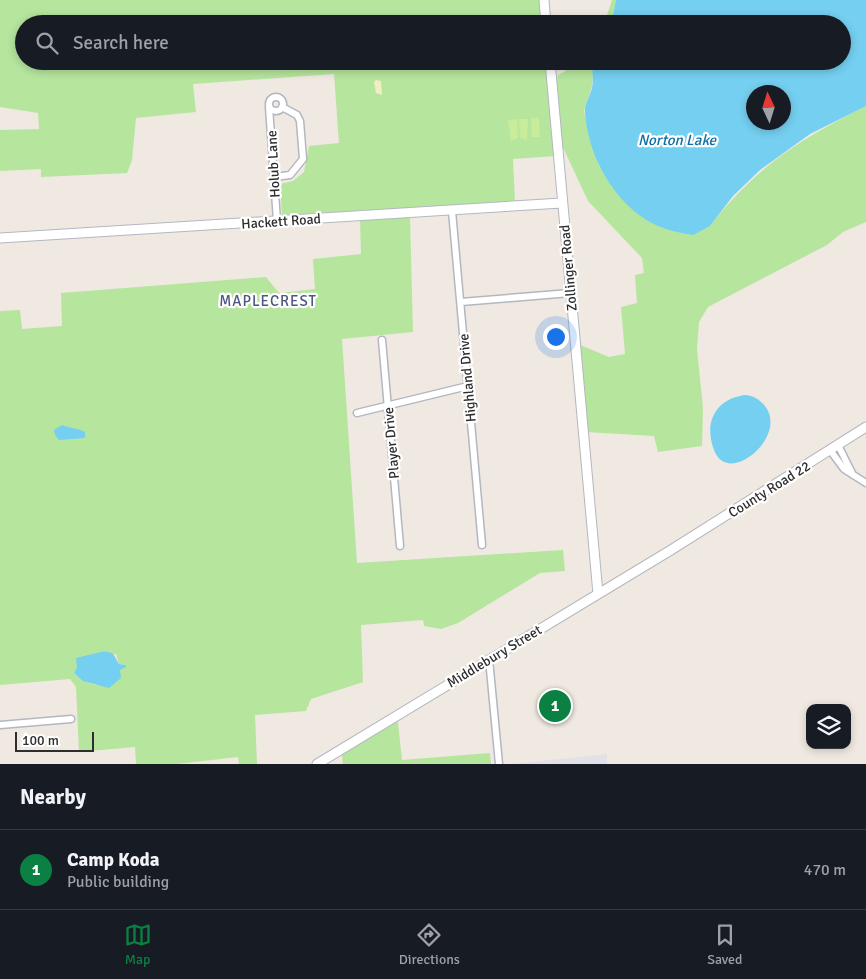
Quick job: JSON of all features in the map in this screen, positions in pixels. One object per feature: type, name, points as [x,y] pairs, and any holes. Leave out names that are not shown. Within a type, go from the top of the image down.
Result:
[{"type":"street","points":[[544,0],[545,15]]},
{"type":"street","name":"Zollinger Road","points":[[551,70],[598,594]]},
{"type":"street","points":[[275,97],[281,100],[282,108],[275,112],[269,107],[270,101],[275,97]]},
{"type":"street","name":"Holub Lane","points":[[269,107],[277,222]]},
{"type":"street","points":[[274,177],[290,175],[303,159],[300,121],[296,114],[282,108]]},
{"type":"street","name":"Hackett Road","points":[[0,238],[452,211],[562,202]]},
{"type":"street","name":"Highland Drive","points":[[452,211],[482,545]]},
{"type":"street","points":[[461,302],[570,293]]},
{"type":"street","name":"Player Drive","points":[[382,340],[400,546]]},
{"type":"street","points":[[357,413],[468,386]]},
{"type":"street","name":"County Road 22","points":[[671,550],[866,427]]},
{"type":"street","points":[[834,448],[844,469],[866,483]]},
{"type":"street","name":"Middlebury Street","points":[[317,764],[671,550]]},
{"type":"street","points":[[489,659],[499,764]]},
{"type":"street","points":[[0,724],[71,719]]},
{"type":"shaded area","points":[[607,754],[607,764],[513,764]]},
{"type":"green space","points":[[0,0],[544,0],[545,15],[15,15],[15,70],[550,70],[555,156],[513,159],[515,202],[282,215],[280,184],[293,181],[304,172],[309,146],[339,143],[334,74],[193,84],[196,112],[136,118],[132,160],[127,173],[41,177],[41,169],[0,171],[0,130],[39,129],[38,113],[0,107]]},
{"type":"green space","points":[[612,0],[616,0],[613,15],[607,15]]},
{"type":"green space","points":[[567,70],[593,70],[592,86],[584,111],[590,139],[600,168],[710,226],[745,187],[781,156],[820,131],[866,106],[866,222],[843,232],[827,245],[708,307],[699,322],[697,349],[703,408],[702,446],[658,452],[654,436],[586,432],[578,344],[609,357],[625,354],[621,307],[637,303],[635,275],[644,273],[642,258],[588,201],[560,141],[555,86],[558,75]]},
{"type":"green space","points":[[531,118],[539,118],[540,137],[532,137]]},
{"type":"green space","points":[[517,119],[518,138],[511,141],[508,120]]},
{"type":"green space","points":[[519,119],[528,119],[527,140],[520,138]]},
{"type":"green space","points":[[410,217],[413,332],[342,339],[357,563],[563,550],[565,571],[540,573],[458,623],[441,629],[424,626],[423,620],[361,625],[363,682],[311,699],[306,711],[255,715],[257,764],[239,764],[238,757],[177,764],[136,764],[135,747],[79,752],[76,687],[70,679],[0,685],[0,311],[20,310],[22,329],[62,326],[61,293],[266,277],[279,293],[315,289],[313,259],[361,254],[360,220]],"holes":[[[116,654],[119,664],[126,665],[120,670],[120,678],[108,684],[97,685],[85,681],[74,673],[77,667]]]},
{"type":"green space","points":[[397,714],[402,760],[490,753],[491,764],[343,764],[341,749]]},
{"type":"sand","points":[[376,80],[381,81],[382,95],[376,93],[374,82]]},
{"type":"water","name":"Norton Lake","points":[[616,0],[866,0],[866,106],[810,134],[760,170],[733,196],[710,226],[693,235],[676,232],[649,222],[634,211],[609,183],[592,149],[587,131],[585,110],[592,88],[593,70],[851,70],[851,15],[613,15]]},
{"type":"water","points":[[746,395],[752,396],[765,406],[770,418],[769,431],[763,443],[743,461],[731,463],[721,460],[714,450],[711,439],[710,430],[715,413],[727,401]]},
{"type":"water","points":[[62,425],[85,432],[85,438],[59,440],[54,430]]},
{"type":"water","points":[[101,652],[111,653],[119,664],[126,665],[126,667],[120,670],[121,678],[109,688],[83,681],[74,673],[77,667],[76,658]]},
{"type":"place","name":"Camp Koda","points":[[555,706]]},
{"type":"district","name":"MAPLECREST","points":[[268,301]]}]
